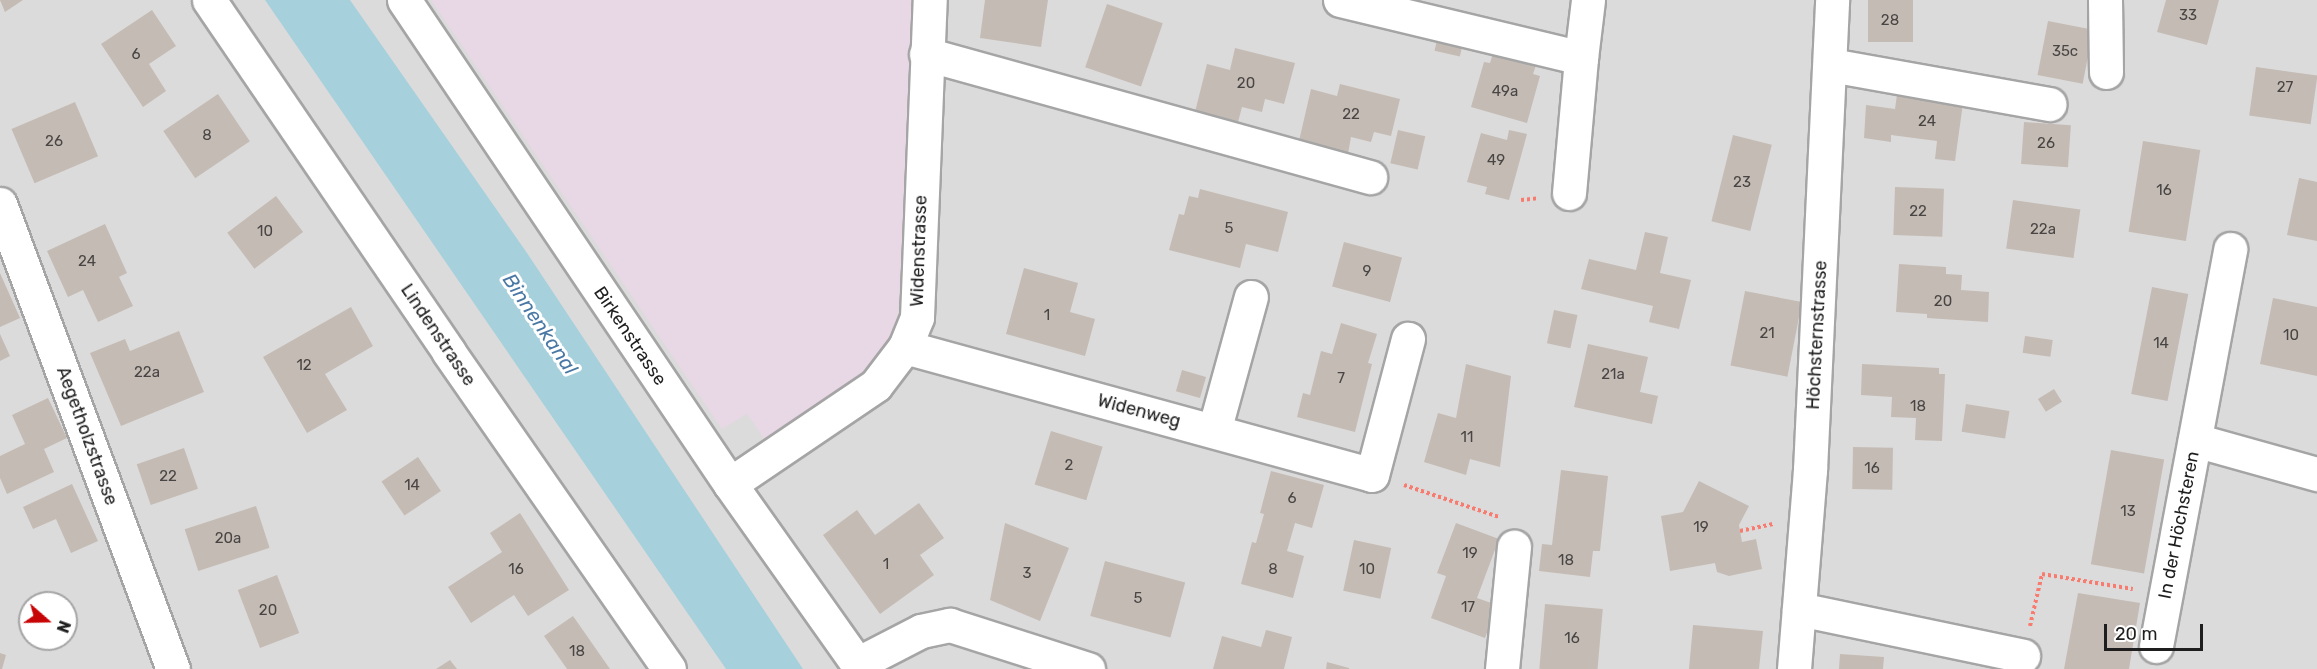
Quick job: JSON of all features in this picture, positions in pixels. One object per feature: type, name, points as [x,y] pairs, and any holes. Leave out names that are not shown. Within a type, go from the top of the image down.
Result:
[{"type":"street","name":"Lindenstrasse","points":[[209,0],[448,351],[669,669]]},
{"type":"street","name":"Birkenstrasse","points":[[404,0],[730,484],[859,667]]},
{"type":"street","name":"Widenstrasse","points":[[730,484],[876,385],[905,347],[917,317],[930,0]]},
{"type":"street","points":[[1340,0],[1581,58]]},
{"type":"street","points":[[1569,193],[1588,0]]},
{"type":"street","name":"Höchsternstrasse","points":[[1794,669],[1810,470],[1833,0]]},
{"type":"street","points":[[2105,0],[2106,72]]},
{"type":"street","points":[[926,54],[1370,177]]},
{"type":"street","points":[[1830,65],[2050,104]]},
{"type":"street","name":"Aegetholzstrasse","points":[[0,204],[173,669]]},
{"type":"street","name":"In der Höchsteren","points":[[2156,646],[2230,249]]},
{"type":"street","points":[[1214,432],[1251,297]]},
{"type":"street","points":[[1372,475],[1408,339]]},
{"type":"street","name":"Widenweg","points":[[905,347],[1372,475]]},
{"type":"street","name":"In der Höchsteren","points":[[2195,440],[2317,474]]},
{"type":"street","points":[[1502,669],[1514,547]]},
{"type":"street","points":[[1799,609],[2023,656]]},
{"type":"street","points":[[859,667],[921,631],[950,626],[1088,669]]},
{"type":"path","points":[[1372,475],[1516,523],[1514,547]]},
{"type":"path","points":[[1740,531],[1779,523]]},
{"type":"path","points":[[2023,656],[2042,574],[2166,594]]},
{"type":"shaded area","points":[[0,0],[2317,0],[2317,669],[0,669]]},
{"type":"shaded area","points":[[431,0],[918,0],[898,311],[893,344],[871,373],[766,441],[747,414],[722,429]]},
{"type":"water","name":"Binnenkanal","points":[[265,0],[350,0],[527,253],[803,669],[726,669]]},
{"type":"building","points":[[0,0],[23,0],[5,12]]},
{"type":"building","points":[[985,0],[1048,0],[1041,47],[980,38]]},
{"type":"building","points":[[1868,0],[1913,0],[1913,42],[1868,42]]},
{"type":"building","points":[[2166,0],[2219,0],[2207,45],[2157,32]]},
{"type":"building","points":[[1107,4],[1163,23],[1141,87],[1085,67]]},
{"type":"building","points":[[152,10],[176,46],[149,64],[166,91],[143,107],[101,44]]},
{"type":"building","points":[[2048,21],[2093,30],[2083,84],[2038,75]]},
{"type":"building","points":[[1437,40],[1462,46],[1460,57],[1435,51]]},
{"type":"building","points":[[1235,48],[1295,63],[1284,104],[1265,99],[1262,112],[1242,107],[1237,126],[1194,116],[1207,64],[1230,70]]},
{"type":"building","points":[[1494,50],[1537,62],[1533,74],[1540,76],[1527,123],[1471,107],[1484,62],[1490,63]]},
{"type":"building","points":[[2256,67],[2317,76],[2311,124],[2249,116]]},
{"type":"building","points":[[1340,84],[1400,99],[1391,136],[1374,132],[1371,142],[1351,137],[1348,154],[1299,141],[1311,89],[1337,96]]},
{"type":"building","points":[[1898,87],[1964,96],[1955,161],[1935,159],[1937,141],[1891,135],[1891,142],[1864,138],[1866,105],[1895,109]]},
{"type":"building","points":[[218,94],[250,141],[195,178],[163,131]]},
{"type":"building","points":[[75,102],[98,156],[35,183],[11,129]]},
{"type":"building","points":[[2024,122],[2071,125],[2068,167],[2021,164]]},
{"type":"building","points":[[1398,130],[1425,136],[1418,169],[1390,163]]},
{"type":"building","points":[[1509,130],[1527,134],[1509,200],[1485,194],[1487,187],[1467,182],[1481,133],[1507,140]]},
{"type":"building","points":[[1733,135],[1772,145],[1750,231],[1711,221]]},
{"type":"building","points":[[2143,141],[2200,150],[2186,241],[2129,232]]},
{"type":"building","points":[[2299,178],[2317,182],[2317,241],[2287,235]]},
{"type":"building","points":[[1895,187],[1944,189],[1942,237],[1893,235]]},
{"type":"building","points":[[1200,189],[1288,212],[1278,252],[1246,244],[1240,268],[1169,250],[1179,214],[1184,215],[1189,196],[1198,198]]},
{"type":"building","points":[[276,196],[303,232],[254,269],[227,233]]},
{"type":"building","points":[[2013,200],[2080,209],[2074,258],[2006,249]]},
{"type":"building","points":[[105,224],[127,273],[119,277],[133,306],[98,322],[83,290],[68,297],[47,251]]},
{"type":"building","points":[[1645,232],[1668,237],[1660,273],[1691,280],[1679,329],[1649,322],[1653,306],[1581,289],[1589,259],[1636,270]]},
{"type":"building","points":[[1344,242],[1402,258],[1390,302],[1332,286]]},
{"type":"building","points":[[1899,264],[1946,267],[1946,274],[1962,275],[1961,290],[1989,292],[1988,322],[1927,318],[1927,314],[1896,312]]},
{"type":"building","points":[[1024,268],[1078,283],[1070,312],[1095,319],[1085,356],[1006,334]]},
{"type":"building","points":[[0,273],[20,318],[0,327]]},
{"type":"building","points":[[2152,287],[2188,294],[2168,401],[2131,394]]},
{"type":"building","points":[[1745,291],[1802,302],[1787,377],[1730,366]]},
{"type":"building","points":[[2273,298],[2317,307],[2317,376],[2260,364]]},
{"type":"building","points":[[351,307],[373,346],[325,374],[347,410],[307,433],[263,357]]},
{"type":"building","points":[[1554,310],[1577,315],[1570,348],[1547,343]]},
{"type":"building","points":[[1341,323],[1377,334],[1368,363],[1372,364],[1355,432],[1297,417],[1303,393],[1310,395],[1321,351],[1332,354]]},
{"type":"building","points":[[179,331],[204,392],[121,426],[90,353],[125,339],[130,351]]},
{"type":"building","points":[[0,334],[10,356],[0,361]]},
{"type":"building","points":[[2025,336],[2053,340],[2050,357],[2023,353]]},
{"type":"building","points":[[1588,344],[1648,357],[1640,392],[1658,396],[1652,424],[1574,407]]},
{"type":"building","points":[[1466,364],[1511,376],[1500,467],[1470,459],[1466,475],[1424,462],[1438,413],[1456,418]]},
{"type":"building","points":[[1862,364],[1939,368],[1939,374],[1945,374],[1942,441],[1915,440],[1916,418],[1891,417],[1892,397],[1861,395]]},
{"type":"building","points":[[1182,370],[1206,377],[1200,398],[1176,391]]},
{"type":"building","points":[[2054,389],[2062,402],[2046,412],[2038,399]]},
{"type":"building","points":[[48,398],[67,438],[44,449],[54,472],[7,494],[0,478],[0,456],[25,444],[12,415]]},
{"type":"building","points":[[1966,404],[2009,411],[2005,439],[1962,432]]},
{"type":"building","points":[[1051,431],[1103,447],[1086,500],[1035,485]]},
{"type":"building","points":[[1853,447],[1893,448],[1892,490],[1852,489]]},
{"type":"building","points":[[184,448],[198,489],[151,505],[137,464]]},
{"type":"building","points":[[2111,450],[2164,459],[2144,574],[2091,564]]},
{"type":"building","points":[[418,457],[441,491],[404,516],[382,482]]},
{"type":"building","points":[[1561,470],[1608,476],[1600,551],[1593,551],[1590,577],[1539,571],[1542,544],[1552,545]]},
{"type":"building","points":[[1271,471],[1324,485],[1312,528],[1295,523],[1287,551],[1304,556],[1293,598],[1241,584],[1252,542],[1256,543],[1264,514],[1260,513]]},
{"type":"building","points":[[1699,481],[1749,506],[1739,525],[1742,542],[1756,539],[1762,569],[1729,576],[1717,572],[1715,563],[1670,571],[1661,516],[1683,512]]},
{"type":"building","points":[[72,484],[98,541],[71,553],[56,519],[33,529],[23,507]]},
{"type":"building","points":[[919,503],[944,538],[920,555],[934,575],[880,614],[823,535],[857,510],[875,535]]},
{"type":"building","points":[[256,506],[270,548],[198,571],[185,529]]},
{"type":"building","points":[[520,513],[569,590],[528,616],[514,595],[471,623],[448,587],[502,552],[490,533]]},
{"type":"building","points":[[1005,523],[1069,548],[1040,621],[990,600]]},
{"type":"building","points":[[1456,523],[1499,539],[1477,598],[1497,605],[1485,638],[1431,618],[1446,576],[1437,573]]},
{"type":"building","points":[[1354,540],[1391,548],[1380,599],[1343,591]]},
{"type":"building","points":[[1105,561],[1185,582],[1170,638],[1090,616]]},
{"type":"building","points":[[277,575],[299,633],[260,648],[238,590]]},
{"type":"building","points":[[2078,593],[2140,603],[2129,669],[2064,669]]},
{"type":"building","points":[[1545,604],[1603,609],[1598,669],[1539,669]]},
{"type":"building","points":[[573,616],[610,669],[567,669],[544,636]]},
{"type":"building","points":[[1693,625],[1763,631],[1759,669],[1689,669]]},
{"type":"building","points":[[1266,630],[1292,637],[1284,669],[1213,669],[1222,636],[1261,647]]},
{"type":"building","points":[[0,653],[6,655],[2,669],[0,669]]},
{"type":"building","points":[[1840,654],[1884,657],[1883,669],[1839,669]]},
{"type":"building","points":[[450,660],[457,669],[436,669]]},
{"type":"building","points":[[1327,662],[1349,668],[1349,669],[1326,669]]}]
